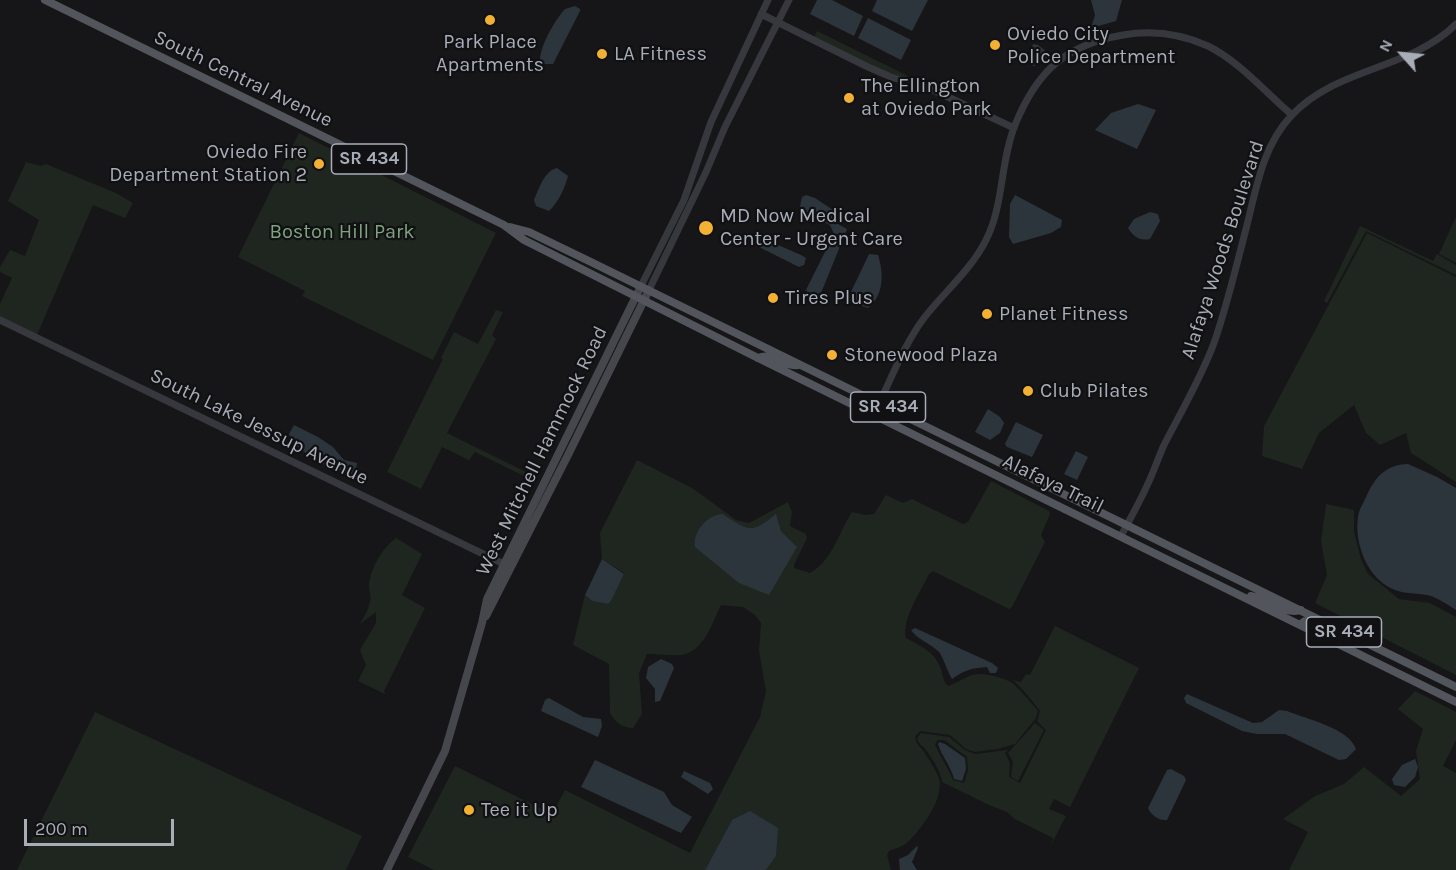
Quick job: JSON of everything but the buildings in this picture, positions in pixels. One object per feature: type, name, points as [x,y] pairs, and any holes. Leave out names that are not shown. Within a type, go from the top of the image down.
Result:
[{"type":"main road","name":"South Central Avenue","points":[[45,0],[504,225],[529,232],[645,288]]},
{"type":"main road","name":"South Central Avenue","points":[[504,225],[524,240],[640,298]]},
{"type":"main road","points":[[640,298],[645,288]]},
{"type":"main road","name":"Alafaya Trail","points":[[645,288],[1456,687]]},
{"type":"main road","name":"Alafaya Trail","points":[[640,298],[1456,702]]},
{"type":"main road","name":"West Mitchell Hammock Road","points":[[387,870],[445,751],[482,623],[555,462],[640,298]]},
{"type":"main road","name":"West Mitchell Hammock Road","points":[[508,566],[546,499],[582,427],[640,298]]},
{"type":"main road","points":[[758,358],[769,356],[791,366],[801,364]]},
{"type":"main road","points":[[582,427],[579,424],[583,405]]},
{"type":"main road","points":[[546,499],[544,491],[554,470],[555,462]]},
{"type":"main road","points":[[1239,594],[1263,599],[1288,611],[1300,610]]},
{"type":"main road","points":[[1301,624],[1305,621],[1309,622],[1333,633],[1363,641]]},
{"type":"street","points":[[645,288],[684,200],[702,144],[730,78],[768,0]]},
{"type":"street","points":[[645,288],[706,172],[725,127],[789,0]]},
{"type":"street","points":[[761,14],[868,67],[933,90],[1014,128]]},
{"type":"street","name":"Alafaya Woods Boulevard","points":[[1121,536],[1213,346],[1261,171],[1272,144],[1292,115],[1331,86],[1423,50],[1456,24]]},
{"type":"street","points":[[874,414],[924,318],[971,264],[987,238],[1014,128],[1033,88],[1043,75],[1067,55],[1079,47],[1107,38],[1150,33],[1183,37],[1222,55],[1292,115]]},
{"type":"street","name":"South Lake Jessup Avenue","points":[[0,320],[508,566]]},
{"type":"green space","points":[[817,31],[908,76],[906,79],[869,65],[814,37]]},
{"type":"green space","name":"Boston Hill Park","points":[[299,133],[496,233],[433,360],[302,296],[305,291],[238,257]]},
{"type":"green space","points":[[26,162],[41,166],[46,164],[116,193],[133,203],[125,218],[93,205],[37,335],[0,317],[0,304],[12,278],[0,272],[0,267],[10,250],[25,256],[39,220],[8,201]]},
{"type":"green space","points":[[1456,217],[1456,263],[1439,254]]},
{"type":"green space","points":[[1360,226],[1433,261],[1437,254],[1456,265],[1456,275],[1366,231],[1327,303],[1324,301]]},
{"type":"green space","points":[[1367,233],[1456,277],[1456,482],[1411,453],[1406,433],[1380,445],[1366,433],[1354,405],[1319,433],[1302,469],[1262,456],[1264,426]]},
{"type":"green space","points":[[496,310],[503,312],[492,335],[496,339],[447,433],[530,474],[528,478],[475,452],[469,460],[442,447],[421,489],[387,472],[454,332],[478,344]]},
{"type":"green space","points":[[637,460],[692,488],[736,520],[749,523],[788,502],[792,512],[790,526],[806,534],[807,538],[794,568],[810,573],[818,568],[830,554],[852,512],[874,514],[886,495],[903,503],[912,499],[963,524],[968,522],[991,481],[1049,511],[1050,514],[1041,535],[1045,542],[1012,607],[1009,609],[933,571],[929,574],[909,614],[905,631],[906,638],[927,650],[935,658],[948,686],[975,674],[1005,679],[1014,685],[1038,711],[1036,718],[1015,744],[975,752],[966,749],[950,735],[920,731],[915,737],[917,744],[938,776],[939,792],[932,811],[909,841],[889,851],[887,855],[891,870],[766,870],[776,856],[732,820],[705,870],[434,870],[408,857],[455,766],[552,814],[565,790],[690,853],[760,717],[766,691],[759,651],[761,623],[755,615],[743,607],[721,605],[706,636],[689,653],[681,655],[647,654],[639,673],[642,714],[633,728],[623,726],[610,713],[609,664],[573,645],[585,595],[592,601],[608,604],[624,573],[602,559],[600,533]],"holes":[[[723,514],[744,527],[755,528],[776,515],[781,531],[797,547],[695,547]]]},
{"type":"green space","points":[[1326,504],[1354,510],[1354,532],[1361,559],[1368,574],[1399,599],[1430,603],[1456,617],[1456,675],[1315,603],[1327,575],[1321,541]]},
{"type":"green space","points":[[396,538],[422,554],[402,595],[425,608],[384,691],[385,694],[358,681],[366,665],[360,650],[376,623],[376,612],[360,624],[370,602],[369,583],[375,564],[386,547]]},
{"type":"green space","points":[[1055,626],[1139,668],[1070,807],[1054,799],[1049,809],[1066,816],[1051,845],[1053,838],[1015,819],[1007,812],[942,782],[936,765],[917,738],[921,733],[949,737],[965,750],[975,754],[1008,750],[1005,753],[1010,763],[1009,777],[1020,783],[1046,730],[1037,721],[1040,711],[1011,680],[1021,682],[1026,674],[1030,675]],"holes":[[[938,740],[944,740],[967,757],[968,770],[964,783],[953,780],[937,749],[935,744]]]},
{"type":"green space","points":[[1415,691],[1456,712],[1456,740],[1443,766],[1456,773],[1456,870],[1289,870],[1308,832],[1283,819],[1315,796],[1344,784],[1364,767],[1401,796],[1420,779],[1416,751],[1423,729],[1398,709]]},
{"type":"green space","points":[[95,712],[362,836],[346,870],[17,870]]},
{"type":"green space","points":[[1035,723],[1044,730],[1018,781],[1011,777],[1013,762],[1008,753]]},
{"type":"shaded area","points":[[817,0],[832,0],[863,16],[854,36],[810,14]]},
{"type":"shaded area","points":[[877,0],[928,0],[912,31],[872,11]]},
{"type":"shaded area","points":[[1091,0],[1122,0],[1116,21],[1091,28],[1095,15]]},
{"type":"shaded area","points":[[575,6],[580,11],[553,64],[543,64],[540,62],[540,56],[548,34],[565,9]]},
{"type":"shaded area","points":[[868,18],[911,40],[901,60],[858,38]]},
{"type":"shaded area","points":[[1033,44],[1047,52],[1047,58],[1034,66],[1031,65],[1029,56]]},
{"type":"shaded area","points":[[1138,104],[1156,110],[1137,149],[1095,130],[1111,113]]},
{"type":"shaded area","points":[[557,168],[568,176],[561,195],[549,211],[536,206],[534,200],[545,177]]},
{"type":"shaded area","points":[[806,195],[815,198],[836,212],[836,223],[847,229],[819,298],[806,290],[834,234],[830,225],[799,211],[802,197]]},
{"type":"shaded area","points":[[1015,195],[1062,220],[1061,227],[1051,233],[1013,244],[1009,237],[1010,204]]},
{"type":"shaded area","points":[[1150,212],[1158,214],[1160,221],[1150,239],[1137,238],[1128,228],[1134,219]]},
{"type":"shaded area","points":[[762,238],[806,258],[804,265],[799,267],[759,247],[758,242]]},
{"type":"shaded area","points":[[869,254],[878,255],[882,277],[880,291],[868,308],[853,303],[850,294]]},
{"type":"shaded area","points":[[988,409],[1000,417],[1004,423],[1000,433],[990,440],[975,432]]},
{"type":"shaded area","points":[[1016,422],[1043,435],[1032,457],[1007,447],[1005,444]]},
{"type":"shaded area","points":[[294,425],[333,447],[344,460],[357,463],[355,477],[318,462],[292,443],[289,434]]},
{"type":"shaded area","points":[[1076,451],[1088,457],[1077,480],[1064,474]]},
{"type":"shaded area","points":[[1408,464],[1456,488],[1456,610],[1431,596],[1407,593],[1385,585],[1370,570],[1361,549],[1358,538],[1358,517],[1370,488],[1388,469]]},
{"type":"shaded area","points":[[723,514],[738,524],[750,528],[761,525],[776,514],[781,531],[797,547],[769,595],[739,583],[695,547],[696,535],[702,525],[712,517]]},
{"type":"shaded area","points":[[602,559],[624,574],[608,604],[592,601],[585,595]]},
{"type":"shaded area","points":[[915,628],[992,663],[998,668],[996,673],[990,673],[987,667],[977,668],[952,679],[942,656],[911,630]]},
{"type":"shaded area","points":[[661,659],[672,664],[674,668],[660,701],[655,702],[655,689],[646,678],[648,667]]},
{"type":"shaded area","points":[[1187,694],[1253,723],[1262,722],[1279,710],[1287,711],[1336,730],[1345,735],[1356,749],[1346,759],[1339,760],[1285,734],[1257,734],[1242,731],[1186,703],[1184,698]]},
{"type":"shaded area","points":[[549,698],[583,717],[601,719],[602,726],[598,737],[541,711],[545,700]]},
{"type":"shaded area","points":[[939,742],[965,758],[966,769],[962,781],[954,779]]},
{"type":"shaded area","points":[[1415,759],[1418,767],[1415,777],[1405,787],[1394,785],[1392,779],[1402,765]]},
{"type":"shaded area","points":[[595,760],[664,792],[672,805],[692,817],[681,833],[581,787]]},
{"type":"shaded area","points":[[1171,769],[1184,776],[1186,780],[1167,820],[1161,820],[1148,808],[1167,770]]},
{"type":"shaded area","points":[[684,771],[710,783],[713,789],[708,794],[681,777]]},
{"type":"shaded area","points":[[750,811],[778,828],[776,856],[766,870],[705,870],[732,820]]},
{"type":"shaded area","points":[[917,846],[912,862],[917,870],[900,870],[899,859],[908,855]]},
{"type":"place","name":"Park Place Apartments","points":[[490,20]]},
{"type":"place","name":"Oviedo City Police Department","points":[[995,45]]},
{"type":"place","name":"LA Fitness","points":[[602,54]]},
{"type":"place","name":"The Ellington at Oviedo Park","points":[[849,98]]},
{"type":"place","name":"Oviedo Fire Department Station 2","points":[[319,164]]},
{"type":"place","name":"MD Now Medical Center - Urgent Care","points":[[706,228]]},
{"type":"place","name":"Tires Plus","points":[[773,298]]},
{"type":"place","name":"Planet Fitness","points":[[987,314]]},
{"type":"place","name":"Stonewood Plaza","points":[[832,355]]},
{"type":"place","name":"Club Pilates","points":[[1028,391]]},
{"type":"place","name":"Tee it Up","points":[[469,810]]}]
